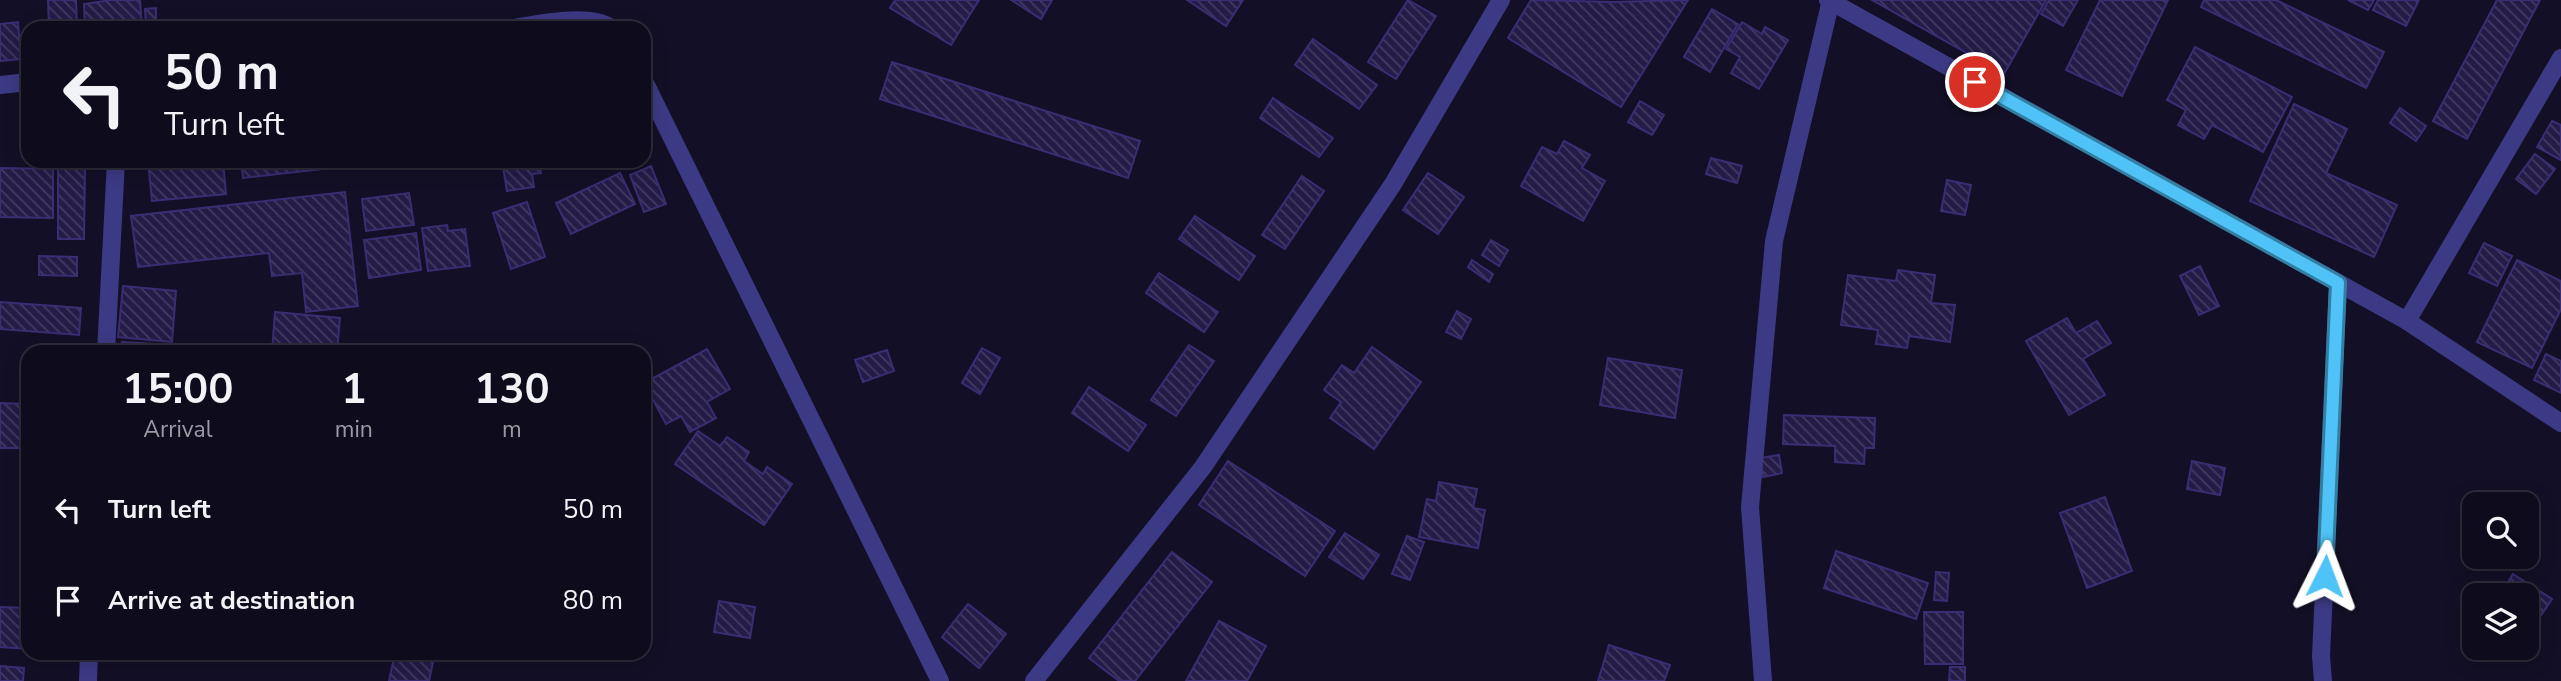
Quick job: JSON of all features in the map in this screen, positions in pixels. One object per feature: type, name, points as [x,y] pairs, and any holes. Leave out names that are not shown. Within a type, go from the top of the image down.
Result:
[{"type":"street","points":[[1034,681],[1210,455],[1393,184],[1501,0]]},
{"type":"street","points":[[1763,681],[1750,507],[1774,241],[1830,0],[2407,321],[2561,423]]},
{"type":"street","points":[[2407,321],[2561,58]]},
{"type":"street","points":[[0,85],[21,83]]},
{"type":"street","points":[[651,94],[940,681]]},
{"type":"street","points":[[106,345],[116,168]]},
{"type":"street","points":[[2323,681],[2321,642],[2338,283]]},
{"type":"street","points":[[88,681],[89,660]]},
{"type":"building","points":[[48,0],[76,0],[77,21],[49,21]]},
{"type":"building","points":[[140,0],[142,21],[85,21],[84,4]]},
{"type":"building","points":[[895,0],[979,0],[951,45],[890,8]]},
{"type":"building","points":[[1011,0],[1052,0],[1041,19]]},
{"type":"building","points":[[1187,0],[1243,0],[1226,26]]},
{"type":"building","points":[[1408,0],[1436,16],[1396,79],[1368,62]]},
{"type":"building","points":[[1531,0],[1688,0],[1621,107],[1508,38]]},
{"type":"building","points":[[1872,0],[2046,0],[2004,74]]},
{"type":"building","points":[[2049,0],[2078,0],[2063,26],[2041,14]]},
{"type":"building","points":[[2100,0],[2168,0],[2122,96],[2066,70]]},
{"type":"building","points":[[2204,0],[2276,0],[2384,52],[2366,88],[2201,7]]},
{"type":"building","points":[[2348,0],[2374,0],[2368,10]]},
{"type":"building","points":[[2378,0],[2419,0],[2406,26],[2373,10]]},
{"type":"building","points":[[2497,0],[2540,0],[2467,139],[2433,121]]},
{"type":"building","points":[[156,8],[156,21],[146,21],[145,9]]},
{"type":"building","points":[[1712,9],[1738,24],[1710,72],[1684,57]]},
{"type":"building","points":[[18,22],[21,59],[0,61],[0,24]]},
{"type":"building","points":[[1742,22],[1762,34],[1765,27],[1788,40],[1759,89],[1731,73],[1740,57],[1726,49]]},
{"type":"building","points":[[1313,39],[1377,85],[1359,109],[1295,65]]},
{"type":"building","points":[[2195,47],[2292,97],[2263,152],[2212,125],[2204,139],[2178,125],[2186,110],[2167,100]]},
{"type":"building","points":[[892,62],[1140,141],[1128,178],[880,99]]},
{"type":"building","points":[[1273,98],[1333,138],[1319,157],[1260,118]]},
{"type":"building","points":[[1640,101],[1664,115],[1652,135],[1628,122]]},
{"type":"building","points":[[2294,104],[2347,129],[2326,173],[2397,205],[2374,257],[2250,201]]},
{"type":"building","points":[[2400,108],[2426,126],[2416,141],[2390,123]]},
{"type":"building","points":[[2552,121],[2561,125],[2561,160],[2537,147]]},
{"type":"building","points":[[1564,141],[1590,155],[1582,168],[1605,181],[1583,221],[1521,186],[1542,147],[1557,154]]},
{"type":"building","points":[[2535,154],[2555,169],[2536,194],[2516,179]]},
{"type":"building","points":[[1711,158],[1742,166],[1737,183],[1706,174]]},
{"type":"building","points":[[651,166],[666,204],[644,212],[630,175]]},
{"type":"building","points":[[0,168],[53,169],[53,218],[0,217]]},
{"type":"building","points":[[58,168],[85,168],[84,239],[58,239]]},
{"type":"building","points":[[149,168],[224,168],[226,194],[152,201]]},
{"type":"building","points":[[242,168],[322,169],[243,178]]},
{"type":"building","points":[[503,168],[540,168],[541,173],[532,174],[534,187],[507,191]]},
{"type":"building","points":[[620,173],[635,204],[571,234],[556,203]]},
{"type":"building","points":[[1428,173],[1464,197],[1438,234],[1403,210]]},
{"type":"building","points":[[1302,176],[1324,191],[1285,249],[1262,235]]},
{"type":"building","points":[[1947,180],[1971,185],[1965,215],[1941,211]]},
{"type":"building","points":[[345,192],[358,306],[306,312],[302,273],[272,276],[269,253],[138,267],[131,216]]},
{"type":"building","points":[[409,193],[414,225],[366,231],[362,199]]},
{"type":"building","points":[[527,202],[545,257],[511,269],[493,213]]},
{"type":"building","points":[[1195,216],[1255,256],[1239,280],[1179,239]]},
{"type":"building","points":[[447,225],[448,231],[465,229],[470,266],[428,271],[422,228]]},
{"type":"building","points":[[416,233],[421,270],[369,278],[364,240]]},
{"type":"building","points":[[1491,240],[1508,250],[1499,266],[1482,255]]},
{"type":"building","points":[[2484,243],[2512,256],[2497,286],[2469,273]]},
{"type":"building","points":[[39,256],[77,257],[77,276],[39,275]]},
{"type":"building","points":[[1472,260],[1493,274],[1489,282],[1468,267]]},
{"type":"building","points":[[2517,260],[2561,281],[2561,309],[2532,368],[2477,342]]},
{"type":"building","points":[[2200,266],[2219,306],[2199,315],[2180,276]]},
{"type":"building","points":[[1898,270],[1935,275],[1931,303],[1955,305],[1950,342],[1909,336],[1907,348],[1876,344],[1878,330],[1841,325],[1848,275],[1896,281]]},
{"type":"building","points":[[1159,273],[1218,312],[1204,332],[1146,293]]},
{"type":"building","points":[[123,286],[176,291],[172,342],[118,337]]},
{"type":"building","points":[[0,302],[81,308],[79,335],[0,329]]},
{"type":"building","points":[[1457,311],[1471,319],[1461,339],[1446,332]]},
{"type":"building","points":[[275,312],[340,318],[338,345],[273,345]]},
{"type":"building","points":[[2067,318],[2076,333],[2097,321],[2111,343],[2083,359],[2105,395],[2069,415],[2026,341]]},
{"type":"building","points":[[122,342],[172,345],[122,345]]},
{"type":"building","points":[[1189,345],[1214,361],[1176,416],[1151,400]]},
{"type":"building","points":[[1372,347],[1421,382],[1374,449],[1330,418],[1341,402],[1324,390],[1342,365],[1354,373]]},
{"type":"building","points":[[982,348],[1000,358],[980,394],[962,383]]},
{"type":"building","points":[[707,349],[730,389],[707,402],[716,418],[690,432],[681,416],[666,424],[651,396],[651,379]]},
{"type":"building","points":[[887,350],[894,371],[863,382],[855,360]]},
{"type":"building","points":[[2546,354],[2561,361],[2561,393],[2534,380]]},
{"type":"building","points":[[1608,358],[1682,370],[1675,418],[1600,405]]},
{"type":"building","points":[[1089,387],[1146,425],[1128,451],[1072,413]]},
{"type":"building","points":[[0,403],[21,404],[21,448],[0,448]]},
{"type":"building","points":[[1784,415],[1875,418],[1874,448],[1865,448],[1864,464],[1835,462],[1835,446],[1783,444]]},
{"type":"building","points":[[698,431],[720,446],[727,437],[749,452],[744,461],[763,474],[767,467],[792,484],[764,525],[675,464]]},
{"type":"building","points":[[1779,455],[1782,473],[1763,477],[1760,458]]},
{"type":"building","points":[[1228,461],[1335,531],[1305,576],[1199,505]]},
{"type":"building","points":[[2192,461],[2225,468],[2220,495],[2187,489]]},
{"type":"building","points":[[1439,482],[1477,489],[1473,508],[1485,510],[1478,548],[1419,537],[1427,499],[1436,501]]},
{"type":"building","points":[[2105,497],[2132,571],[2087,588],[2060,513]]},
{"type":"building","points":[[1345,533],[1379,555],[1363,579],[1329,557]]},
{"type":"building","points":[[1407,536],[1424,542],[1410,580],[1392,574]]},
{"type":"building","points":[[1836,551],[1928,583],[1916,619],[1824,588]]},
{"type":"building","points":[[1172,552],[1212,582],[1135,681],[1119,681],[1089,658]]},
{"type":"building","points":[[1936,572],[1949,573],[1947,601],[1934,600]]},
{"type":"building","points":[[2513,574],[2527,583],[2507,583]]},
{"type":"building","points":[[2539,591],[2552,599],[2539,618]]},
{"type":"building","points":[[719,601],[755,607],[750,638],[714,632]]},
{"type":"building","points":[[968,604],[1006,634],[979,668],[942,637]]},
{"type":"building","points":[[0,607],[21,608],[21,648],[0,647]]},
{"type":"building","points":[[1924,612],[1963,612],[1963,664],[1925,664]]},
{"type":"building","points":[[1219,621],[1266,646],[1247,681],[1186,681]]},
{"type":"building","points":[[1609,645],[1670,665],[1664,681],[1598,681]]},
{"type":"building","points":[[394,660],[434,660],[429,681],[389,681]]},
{"type":"building","points":[[0,666],[24,668],[23,681],[0,681]]},
{"type":"building","points":[[1950,667],[1965,667],[1965,681],[1949,681]]},
{"type":"route","points":[[1975,82],[2338,283],[2325,576]]}]
